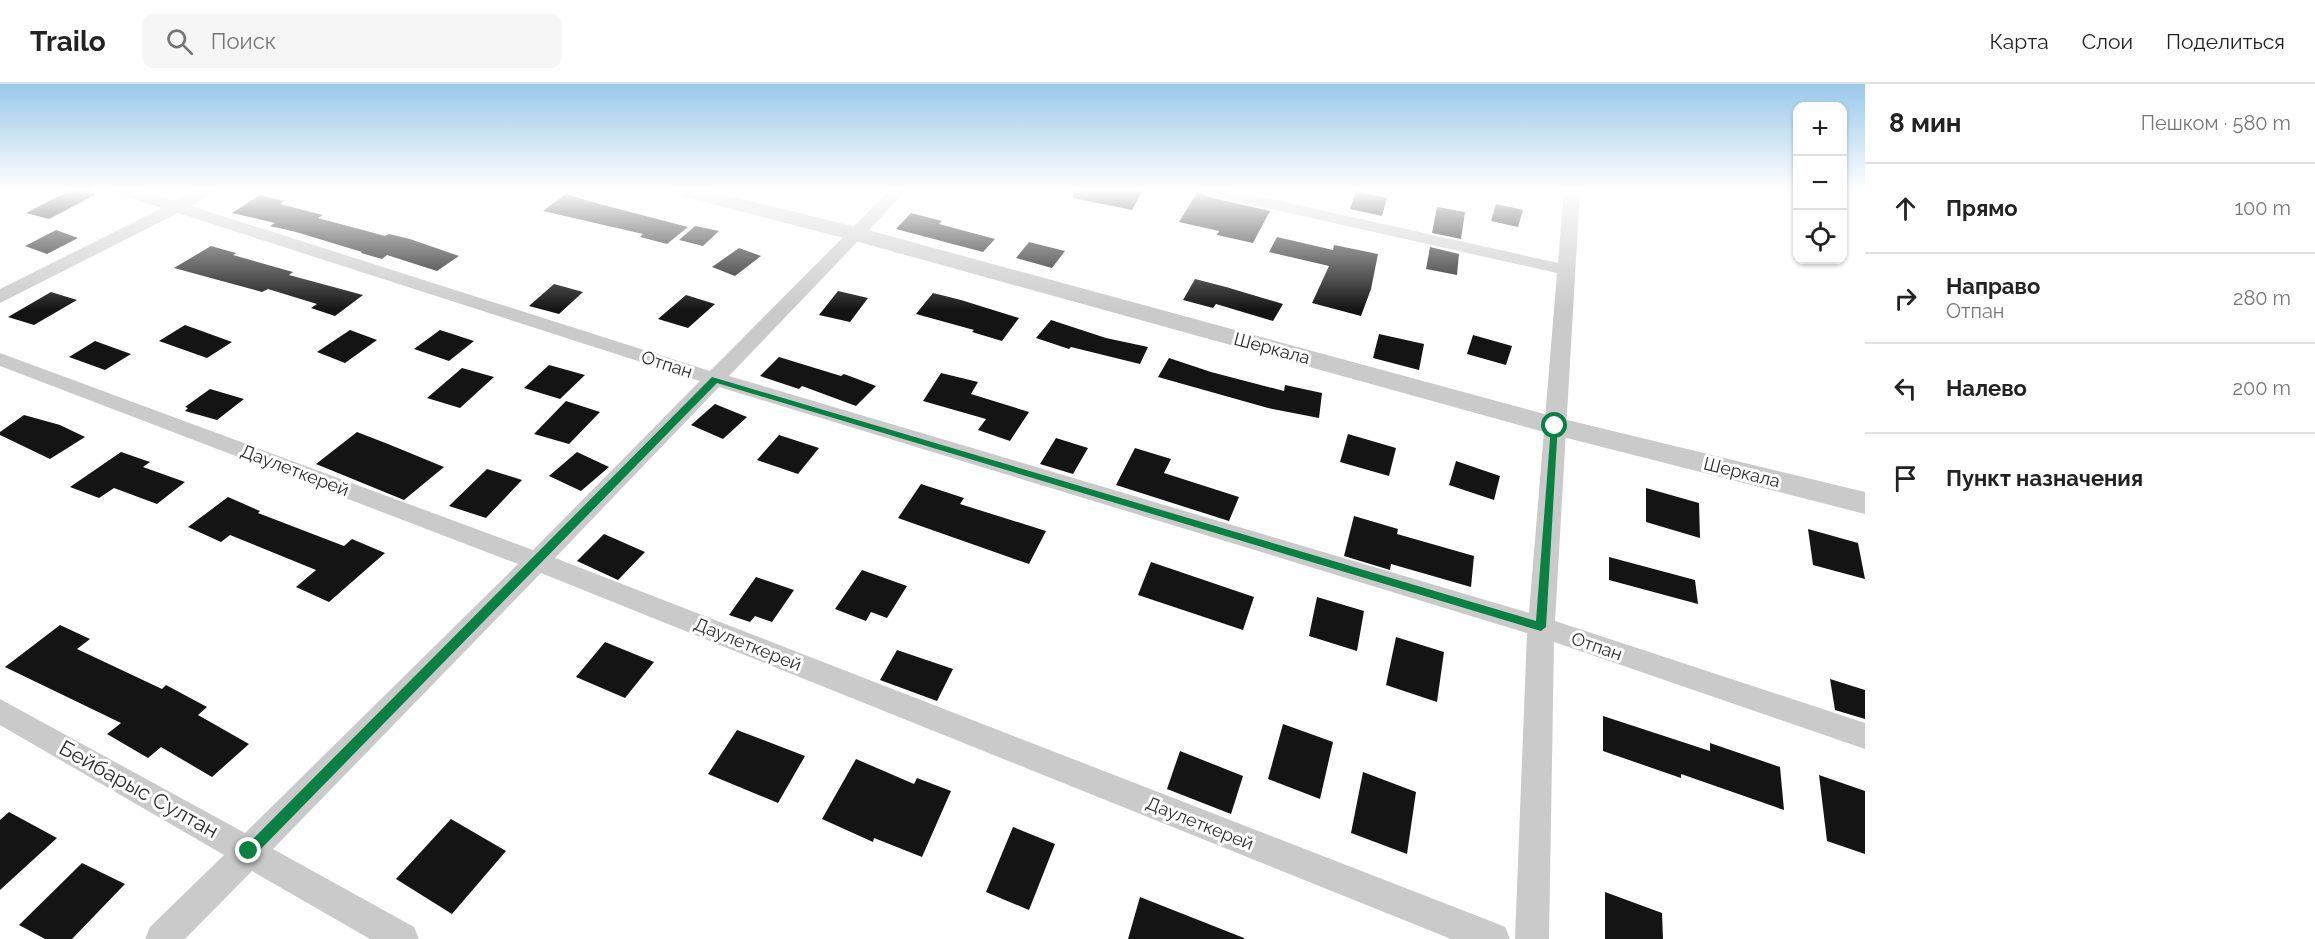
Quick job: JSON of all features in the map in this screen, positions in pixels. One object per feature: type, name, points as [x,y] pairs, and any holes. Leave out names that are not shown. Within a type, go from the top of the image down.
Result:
[{"type":"street","points":[[0,297],[133,230]]},
{"type":"street","name":"Отпан","points":[[249,230],[715,379],[1541,627],[1865,736]]},
{"type":"street","name":"Шеркала","points":[[840,230],[1555,426],[1865,503]]},
{"type":"street","points":[[162,939],[537,561],[860,230]]},
{"type":"street","points":[[1387,230],[1566,270]]},
{"type":"street","points":[[1532,939],[1541,627],[1569,230]]},
{"type":"street","name":"Даулеткерей","points":[[0,359],[537,561],[1493,939]]},
{"type":"street","name":"Бейбарыс Султан","points":[[0,711],[402,939]]},
{"type":"building","points":[[56,230],[78,238],[47,254],[25,246]]},
{"type":"building","points":[[287,230],[362,230],[410,239],[459,256],[437,271],[387,255],[382,259]]},
{"type":"building","points":[[625,230],[684,230],[667,244],[640,237],[643,234]]},
{"type":"building","points":[[691,230],[719,231],[703,246],[679,240]]},
{"type":"building","points":[[899,230],[961,230],[995,239],[983,252]]},
{"type":"building","points":[[1214,230],[1260,230],[1253,243],[1217,235],[1219,231]]},
{"type":"building","points":[[1433,230],[1462,230],[1461,239],[1432,233]]},
{"type":"building","points":[[1277,237],[1333,250],[1334,245],[1378,254],[1371,289],[1361,316],[1312,303],[1329,266],[1269,252]]},
{"type":"building","points":[[1029,242],[1065,251],[1052,268],[1016,258]]},
{"type":"building","points":[[211,246],[236,253],[233,255],[293,272],[289,275],[363,295],[335,316],[311,308],[317,304],[268,289],[262,292],[174,268]]},
{"type":"building","points":[[1430,247],[1459,254],[1457,275],[1426,269]]},
{"type":"building","points":[[739,248],[761,256],[735,276],[712,267]]},
{"type":"building","points":[[1195,279],[1283,304],[1273,321],[1216,304],[1213,308],[1183,300]]},
{"type":"building","points":[[554,284],[583,292],[559,314],[529,306]]},
{"type":"building","points":[[838,291],[868,298],[850,322],[819,315]]},
{"type":"building","points":[[51,292],[77,300],[34,325],[8,317]]},
{"type":"building","points":[[933,293],[1019,318],[1002,341],[972,332],[974,330],[916,314]]},
{"type":"building","points":[[686,295],[715,304],[688,328],[658,319]]},
{"type":"building","points":[[1051,320],[1106,338],[1148,347],[1140,364],[1071,347],[1069,349],[1036,338]]},
{"type":"building","points":[[185,325],[232,342],[207,358],[159,341]]},
{"type":"building","points":[[350,330],[377,340],[345,363],[317,352]]},
{"type":"building","points":[[440,330],[474,341],[449,361],[414,349]]},
{"type":"building","points":[[1379,334],[1424,344],[1419,370],[1373,358]]},
{"type":"building","points":[[1473,335],[1512,346],[1506,365],[1467,354]]},
{"type":"building","points":[[95,341],[131,354],[105,370],[69,357]]},
{"type":"building","points":[[779,357],[841,376],[844,374],[876,386],[856,406],[802,386],[799,389],[760,376]]},
{"type":"building","points":[[1169,358],[1211,372],[1284,391],[1285,385],[1322,393],[1319,418],[1268,408],[1158,377]]},
{"type":"building","points":[[549,365],[585,375],[560,399],[524,388]]},
{"type":"building","points":[[462,368],[494,377],[460,408],[427,398]]},
{"type":"building","points":[[941,373],[978,382],[971,394],[1029,412],[1010,441],[978,430],[986,419],[923,401]]},
{"type":"building","points":[[210,389],[244,399],[217,420],[185,411],[188,408],[185,407]]},
{"type":"building","points":[[566,401],[600,412],[569,444],[534,434]]},
{"type":"building","points":[[715,404],[747,417],[723,439],[691,425]]},
{"type":"building","points":[[24,415],[60,425],[85,437],[50,459],[0,435],[0,432]]},
{"type":"building","points":[[357,432],[444,467],[404,500],[316,464]]},
{"type":"building","points":[[1348,434],[1396,448],[1389,476],[1340,462]]},
{"type":"building","points":[[779,435],[819,448],[798,474],[757,460]]},
{"type":"building","points":[[1056,438],[1088,448],[1073,474],[1040,464]]},
{"type":"building","points":[[1135,448],[1171,459],[1164,473],[1239,497],[1229,521],[1116,485]]},
{"type":"building","points":[[121,452],[150,462],[143,467],[185,482],[157,504],[114,488],[99,498],[70,487]]},
{"type":"building","points":[[577,452],[609,467],[581,491],[549,476]]},
{"type":"building","points":[[1456,461],[1500,476],[1494,500],[1449,485]]},
{"type":"building","points":[[487,469],[522,480],[486,518],[449,506]]},
{"type":"building","points":[[921,484],[964,498],[960,504],[1046,531],[1029,564],[898,518]]},
{"type":"building","points":[[1646,488],[1699,503],[1700,538],[1646,522]]},
{"type":"building","points":[[228,497],[260,511],[258,513],[344,546],[352,539],[385,553],[329,602],[296,587],[316,570],[230,535],[221,542],[188,527]]},
{"type":"building","points":[[1354,516],[1398,529],[1397,534],[1474,556],[1471,587],[1391,564],[1390,570],[1344,556]]},
{"type":"building","points":[[1808,529],[1858,543],[1865,579],[1813,565]]},
{"type":"building","points":[[604,534],[645,552],[618,580],[577,561]]},
{"type":"building","points":[[1609,557],[1695,580],[1698,604],[1609,580]]},
{"type":"building","points":[[1151,562],[1254,597],[1243,630],[1138,595]]},
{"type":"building","points":[[862,570],[907,586],[887,618],[871,612],[866,621],[835,609]]},
{"type":"building","points":[[756,577],[794,590],[772,622],[755,616],[750,622],[729,615]]},
{"type":"building","points":[[1317,597],[1364,611],[1357,651],[1309,636]]},
{"type":"building","points":[[60,625],[90,639],[77,649],[162,689],[166,685],[207,707],[198,715],[249,744],[212,777],[161,747],[148,758],[107,734],[121,723],[5,667]]},
{"type":"building","points":[[1396,637],[1444,652],[1437,702],[1386,685]]},
{"type":"building","points":[[605,642],[654,662],[625,698],[576,677]]},
{"type":"building","points":[[897,650],[953,669],[937,701],[880,680]]},
{"type":"building","points":[[1830,679],[1865,690],[1865,719],[1835,710]]},
{"type":"building","points":[[1603,716],[1710,751],[1710,743],[1780,767],[1784,810],[1681,774],[1681,778],[1603,751]]},
{"type":"building","points":[[1283,724],[1333,742],[1320,799],[1268,779]]},
{"type":"building","points":[[737,730],[805,756],[778,803],[708,774]]},
{"type":"building","points":[[1180,751],[1243,776],[1231,814],[1167,789]]},
{"type":"building","points":[[856,759],[914,784],[917,778],[951,791],[922,857],[874,838],[873,842],[822,819]]},
{"type":"building","points":[[1363,772],[1416,792],[1407,854],[1351,833]]},
{"type":"building","points":[[1819,775],[1865,791],[1865,854],[1827,841]]},
{"type":"building","points":[[9,812],[57,838],[0,890],[0,820]]},
{"type":"building","points":[[451,819],[506,851],[452,914],[396,879]]},
{"type":"building","points":[[1013,827],[1055,844],[1029,910],[986,892]]},
{"type":"building","points":[[82,863],[125,884],[72,939],[45,939],[19,925]]},
{"type":"building","points":[[1605,892],[1662,913],[1663,939],[1605,939]]},
{"type":"building","points":[[1140,897],[1244,938],[1244,939],[1128,939]]},
{"type":"route","points":[[249,851],[715,379],[1541,627],[1555,426]]}]
